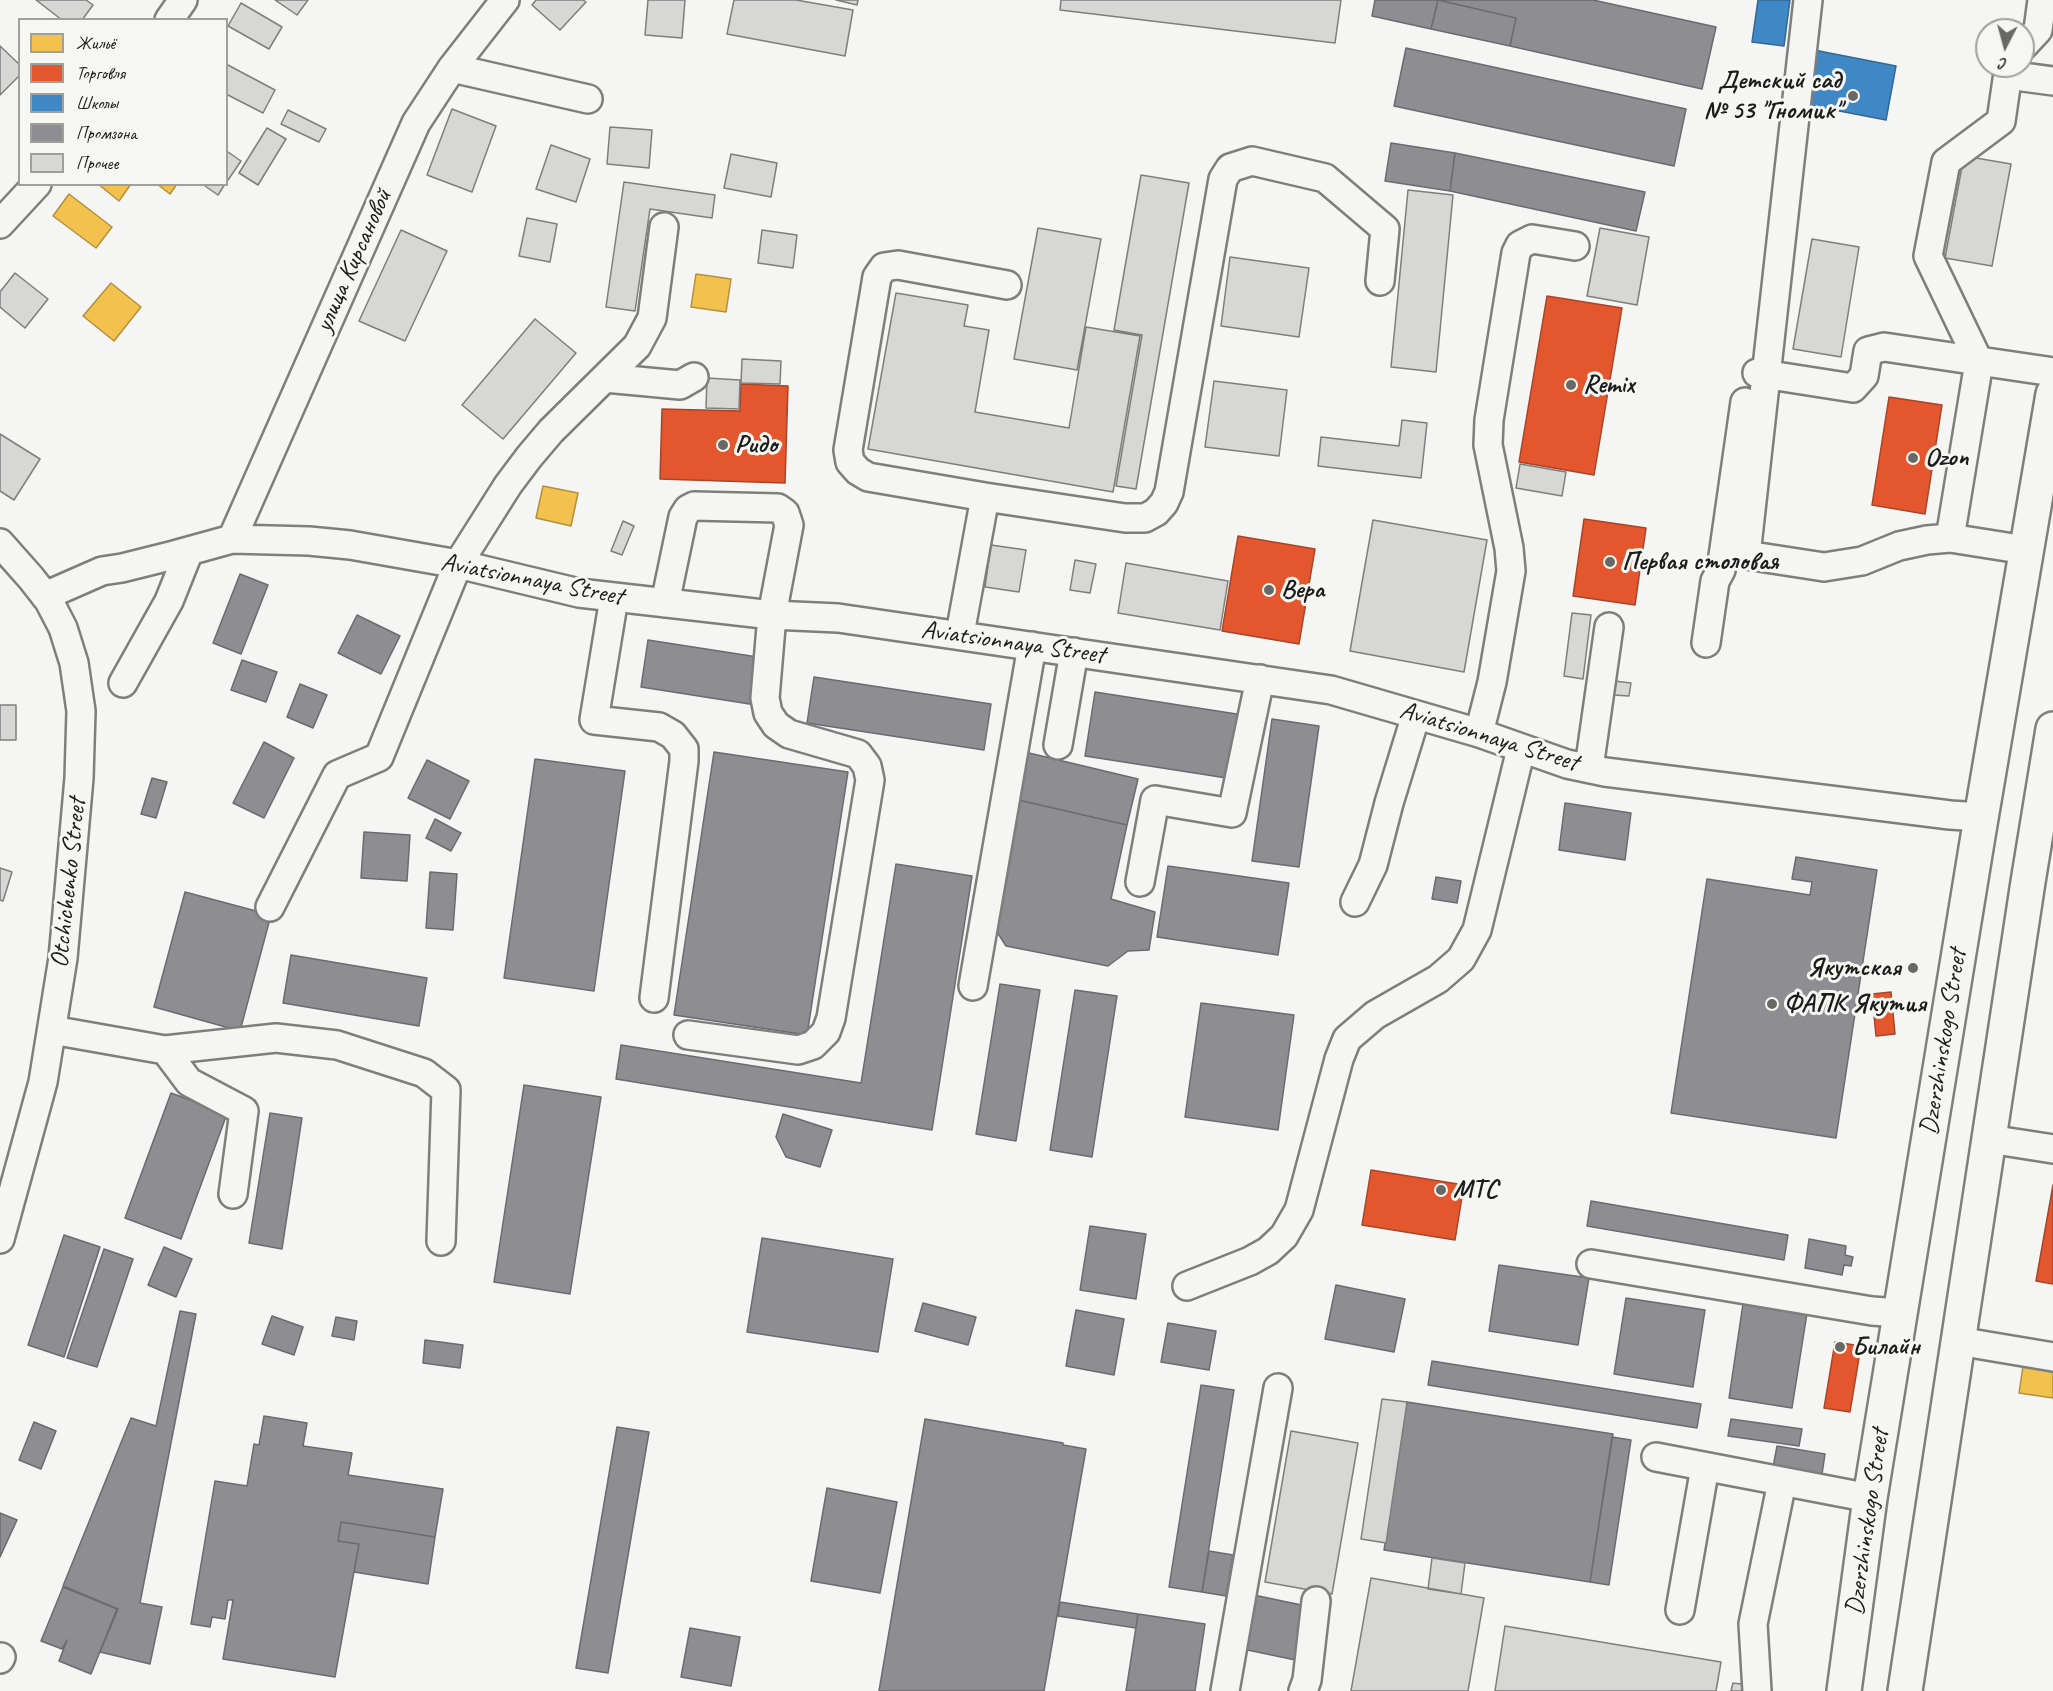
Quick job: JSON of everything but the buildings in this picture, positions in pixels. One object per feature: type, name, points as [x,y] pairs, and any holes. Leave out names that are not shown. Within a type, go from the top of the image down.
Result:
[{"type":"main road","name":"Dzerzhinskogo Street","points":[[1844,1691],[1870,1498],[1981,817],[2053,394]]},
{"type":"main road","points":[[1905,1691],[1989,1139],[2048,785],[2053,729]]},
{"type":"street","points":[[170,18],[183,0]]},
{"type":"street","name":"улица Кирсановой","points":[[232,539],[416,123],[452,68],[505,0]]},
{"type":"street","points":[[1757,373],[1806,0]]},
{"type":"street","points":[[1806,0],[1746,555],[1824,567],[1862,561],[1899,546],[1950,538],[2026,550]]},
{"type":"street","points":[[1706,643],[1715,581],[1720,570],[1806,0]]},
{"type":"street","points":[[2035,33],[2038,30],[2042,0]]},
{"type":"street","points":[[452,68],[588,99]]},
{"type":"street","points":[[2035,76],[2053,81]]},
{"type":"street","points":[[1950,538],[1979,362],[1928,256],[1946,162],[2001,121],[2008,78]]},
{"type":"street","points":[[1007,285],[898,265],[884,267],[877,277],[848,450],[850,462],[858,471],[868,477],[1125,518],[1145,518],[1156,512],[1164,503],[1169,492],[1223,179],[1230,168],[1252,161],[1325,178],[1385,229],[1380,281]]},
{"type":"street","points":[[0,224],[35,186]]},
{"type":"street","points":[[270,907],[337,775],[379,757],[458,564],[529,457],[637,346],[652,318],[664,227]]},
{"type":"street","points":[[1479,734],[1492,682],[1511,571],[1509,548],[1488,444],[1489,420],[1516,253],[1520,245],[1532,238],[1575,246]]},
{"type":"street","points":[[1757,373],[1775,253]]},
{"type":"street","points":[[1757,373],[1853,388],[1864,376],[1868,351],[1884,347],[2053,372]]},
{"type":"street","points":[[605,378],[680,385],[694,377]]},
{"type":"street","points":[[960,634],[985,496]]},
{"type":"street","points":[[665,603],[683,517],[687,509],[694,506],[778,508],[785,513],[789,525],[772,615],[765,698],[768,713],[776,725],[789,735],[858,754],[867,766],[870,780],[831,1018],[826,1032],[813,1045],[798,1050],[688,1035]]},
{"type":"street","name":"Aviatsionnaya Street","points":[[45,596],[102,571],[122,568],[232,539],[309,541],[350,545],[458,564],[579,593],[772,615],[838,618],[1331,690],[1479,734],[1567,764],[1605,772],[1981,817]]},
{"type":"street","name":"Otchichenko Street","points":[[0,543],[45,596],[63,628],[74,663],[81,711],[72,875],[52,1030],[43,1082],[0,1239]]},
{"type":"street","points":[[123,683],[169,601],[189,551]]},
{"type":"street","points":[[614,598],[594,720],[659,727],[673,735],[684,748],[654,998]]},
{"type":"street","points":[[1589,768],[1609,627]]},
{"type":"street","points":[[973,986],[1032,646]]},
{"type":"street","points":[[1058,745],[1074,652]]},
{"type":"street","points":[[1140,882],[1155,800],[1232,813],[1260,680]]},
{"type":"street","points":[[1355,902],[1373,865],[1416,715]]},
{"type":"street","points":[[1187,1286],[1250,1261],[1268,1251],[1284,1236],[1299,1210],[1339,1059],[1347,1039],[1375,1015],[1438,979],[1461,959],[1477,930],[1521,749]]},
{"type":"street","points":[[52,1030],[165,1050],[276,1038],[337,1045],[424,1073],[446,1090],[441,1241]]},
{"type":"street","points":[[165,1050],[189,1082],[244,1111],[233,1194]]},
{"type":"street","points":[[1989,1139],[2053,1149]]},
{"type":"street","points":[[1591,1264],[1872,1311],[1900,1313]]},
{"type":"street","points":[[1958,1341],[2046,1349]]},
{"type":"street","points":[[1225,1691],[1278,1388]]},
{"type":"street","points":[[1656,1457],[1870,1498]]},
{"type":"street","points":[[1680,1610],[1704,1467]]},
{"type":"street","points":[[1757,1691],[1753,1624],[1782,1482]]},
{"type":"street","points":[[1303,1691],[1307,1680],[1317,1601]]},
{"type":"place","name":"Детский сад № 53 \"Гномик\"","points":[[1853,96]]},
{"type":"place","name":"Remix","points":[[1571,385]]},
{"type":"place","name":"Ридо","points":[[723,445]]},
{"type":"place","name":"Ozon","points":[[1913,458]]},
{"type":"place","name":"Первая столовая","points":[[1610,562]]},
{"type":"place","name":"Вера","points":[[1269,590]]},
{"type":"place","name":"Якутская","points":[[1913,968]]},
{"type":"place","name":"ФАПК Якутия","points":[[1772,1004]]},
{"type":"place","name":"МТС","points":[[1441,1190]]},
{"type":"place","name":"Билайн","points":[[1840,1347]]}]
